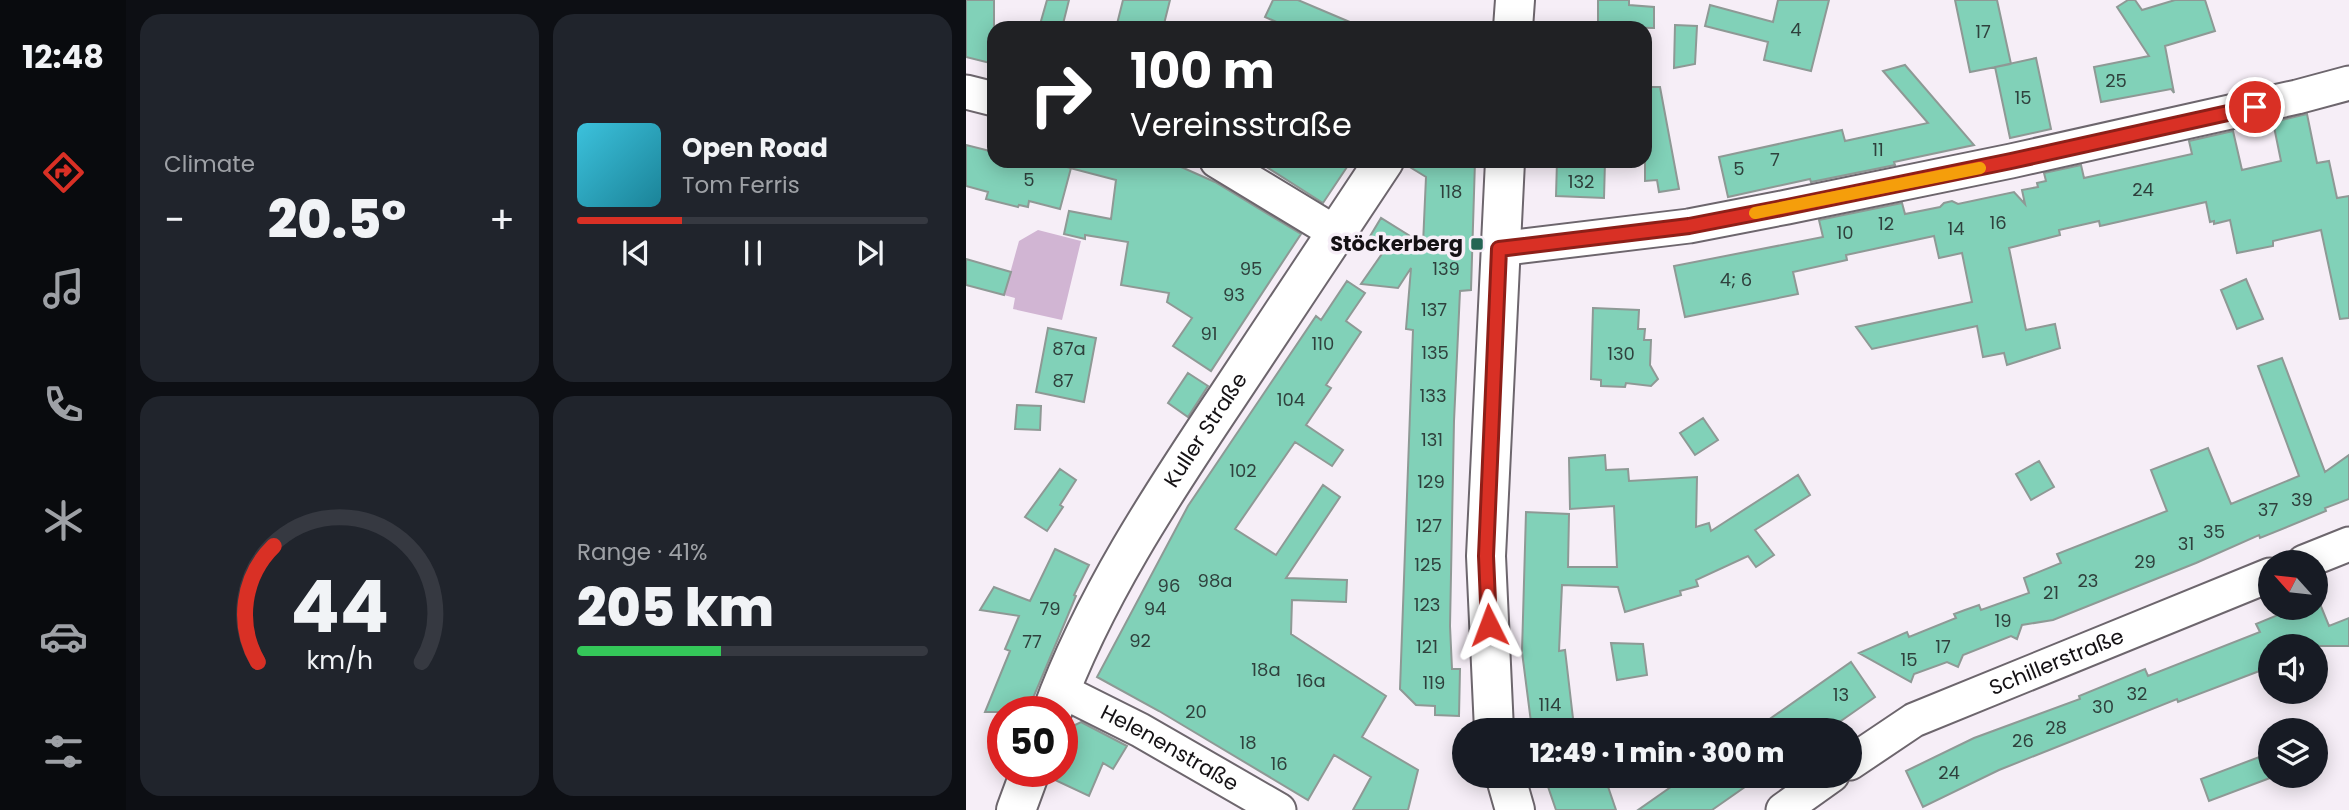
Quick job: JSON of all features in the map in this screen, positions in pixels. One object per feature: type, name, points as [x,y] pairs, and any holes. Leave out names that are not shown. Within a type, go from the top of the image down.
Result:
[{"type":"main road","name":"Kuller Straße","points":[[1058,696],[1116,573],[1166,490],[1379,168]]},
{"type":"main road","points":[[1493,718],[1486,556],[1505,168]]},
{"type":"main road","points":[[1016,810],[1024,787]]},
{"type":"main road","points":[[1509,788],[1515,810]]},
{"type":"street","points":[[1499,249],[1689,226],[1787,207],[2011,161],[2349,83]]},
{"type":"street","points":[[966,92],[987,97]]},
{"type":"street","points":[[1229,168],[1336,233]]},
{"type":"street","points":[[2328,552],[2349,544]]},
{"type":"street","name":"Schillerstraße","points":[[1862,755],[1914,720],[2258,580]]},
{"type":"street","name":"Helenenstraße","points":[[1078,709],[1140,730],[1279,810]]},
{"type":"street","points":[[1783,810],[1814,788]]},
{"type":"shaded area","points":[[1038,230],[1081,241],[1062,320],[1013,309],[1015,298],[1004,295],[1019,241]]},
{"type":"building","points":[[966,0],[994,0],[994,21],[987,21],[987,62],[966,57]]},
{"type":"building","points":[[1047,0],[1069,0],[1064,21],[1041,21]]},
{"type":"building","points":[[1123,0],[1170,0],[1165,21],[1118,21]]},
{"type":"building","points":[[1273,0],[1298,0],[1348,21],[1274,21],[1265,17]]},
{"type":"building","points":[[1598,0],[1629,0],[1629,5],[1654,7],[1654,28],[1652,21],[1598,21]]},
{"type":"building","points":[[1778,0],[1829,0],[1811,71],[1764,60],[1768,42],[1705,26],[1710,5],[1773,22]]},
{"type":"building","points":[[1955,0],[1997,0],[2011,64],[1970,72]]},
{"type":"building","points":[[2128,0],[2135,0],[2142,10],[2175,0],[2205,0],[2215,31],[2165,46],[2174,93],[2171,89],[2101,102],[2094,67],[2149,56],[2117,7]]},
{"type":"building","points":[[1675,25],[1697,26],[1695,64],[1674,68]]},
{"type":"building","points":[[2036,58],[2051,129],[2010,138],[1995,67]]},
{"type":"building","points":[[1905,65],[1974,145],[1894,162],[1895,165],[1811,182],[1810,179],[1728,197],[1719,157],[1842,130],[1845,141],[1928,123],[1883,71]]},
{"type":"building","points":[[1652,87],[1660,87],[1679,189],[1659,192],[1657,180],[1645,181],[1645,168],[1652,168]]},
{"type":"building","points":[[2307,114],[2317,163],[2329,161],[2337,198],[2349,196],[2349,318],[2340,319],[2321,230],[2273,241],[2273,246],[2237,253],[2230,220],[2214,224],[2214,221],[2210,222],[2206,202],[2100,226],[2099,221],[2059,230],[2060,235],[2009,248],[2026,330],[2055,324],[2060,348],[2007,365],[2004,353],[1983,357],[1977,326],[1872,349],[1856,327],[1972,302],[1962,253],[1939,258],[1934,236],[1846,255],[1847,260],[1793,272],[1798,294],[1685,317],[1674,266],[1823,237],[1819,220],[1902,203],[1905,214],[1940,207],[1952,201],[1958,204],[2014,192],[2025,204],[2022,190],[2038,187],[2037,183],[2046,181],[2044,173],[2081,165],[2084,178],[2192,154],[2189,141],[2233,131],[2242,170],[2281,161],[2273,122]]},
{"type":"building","points":[[966,145],[987,150],[987,168],[1071,168],[1060,209],[1029,201],[1028,207],[1018,207],[986,199],[988,192],[966,186]]},
{"type":"building","points":[[1070,168],[1184,168],[1215,182],[1301,234],[1211,371],[1173,346],[1192,318],[1167,302],[1169,293],[1121,285],[1128,242],[1085,235],[1085,239],[1064,234],[1069,211],[1111,219],[1116,180]]},
{"type":"building","points":[[1268,168],[1346,168],[1323,203]]},
{"type":"building","points":[[1411,168],[1475,168],[1471,290],[1460,291],[1454,421],[1450,626],[1452,669],[1460,669],[1459,716],[1435,715],[1435,706],[1416,705],[1400,689],[1413,330],[1406,329],[1411,268],[1398,288],[1361,284],[1386,248],[1369,238],[1381,218],[1423,244],[1426,177]]},
{"type":"building","points":[[1557,168],[1605,168],[1604,198],[1556,196]]},
{"type":"building","points":[[966,259],[1011,272],[1004,295],[966,285]]},
{"type":"building","points":[[2246,279],[2263,319],[2237,329],[2221,290]]},
{"type":"building","points":[[1347,281],[1365,293],[1346,321],[1361,332],[1326,385],[1331,388],[1306,425],[1343,450],[1332,466],[1295,442],[1235,529],[1276,555],[1323,485],[1340,497],[1286,578],[1347,580],[1346,602],[1292,600],[1291,634],[1386,696],[1362,737],[1418,770],[1408,810],[1353,810],[1371,777],[1334,755],[1308,800],[1097,677],[1188,506],[1316,316],[1321,320]]},
{"type":"building","points":[[1593,308],[1639,310],[1638,329],[1645,329],[1644,340],[1651,340],[1650,365],[1658,379],[1651,386],[1626,383],[1625,387],[1601,386],[1601,380],[1591,379]]},
{"type":"building","points":[[1048,328],[1096,338],[1084,402],[1036,392]]},
{"type":"building","points":[[2282,358],[2325,472],[2349,455],[2349,499],[2260,538],[2259,535],[2053,620],[2022,625],[2017,639],[2011,636],[1963,655],[1958,667],[1947,662],[1914,674],[1911,682],[1859,653],[1907,632],[1909,637],[1956,618],[1954,614],[1979,605],[1981,610],[2029,593],[2024,578],[2061,563],[2057,554],[2167,511],[2151,470],[2208,448],[2231,504],[2299,476],[2258,366]]},
{"type":"building","points":[[1188,373],[1208,386],[1188,417],[1168,403]]},
{"type":"building","points":[[1017,405],[1041,406],[1040,430],[1015,429]]},
{"type":"building","points":[[1703,418],[1718,440],[1695,455],[1680,433]]},
{"type":"building","points":[[1605,455],[1606,470],[1628,469],[1629,481],[1697,477],[1696,527],[1709,523],[1711,531],[1798,475],[1810,495],[1755,530],[1774,555],[1756,567],[1748,556],[1696,580],[1698,586],[1680,591],[1681,595],[1625,612],[1618,587],[1562,585],[1559,651],[1565,650],[1573,718],[1530,718],[1522,652],[1526,512],[1569,514],[1568,567],[1617,567],[1614,506],[1570,509],[1569,458]]},
{"type":"building","points":[[2039,461],[2054,487],[2031,500],[2016,474]]},
{"type":"building","points":[[1060,469],[1076,480],[1047,531],[1025,517]]},
{"type":"building","points":[[1055,549],[1089,565],[1074,595],[1076,596],[1034,696],[992,696],[1010,651],[1005,649],[1019,616],[980,610],[994,587],[1030,601]]},
{"type":"building","points":[[2349,618],[2349,646],[2328,646],[2328,634],[2258,634],[2258,672],[2178,702],[2177,699],[1999,770],[1923,807],[1906,771],[1974,738],[2080,699],[2079,696],[2145,669],[2148,676],[2260,632],[2256,624],[2266,620],[2327,620],[2329,626]]},
{"type":"building","points":[[1611,643],[1643,644],[1647,675],[1617,680]]},
{"type":"building","points":[[1851,662],[1875,697],[1845,718],[1771,718]]},
{"type":"building","points":[[1081,722],[1127,746],[1113,769],[1103,763],[1089,796],[1070,787],[1078,787],[1078,724]]},
{"type":"building","points":[[2258,758],[2258,783],[2209,801],[2201,779]]},
{"type":"building","points":[[1548,788],[1608,788],[1616,810],[1556,810]]},
{"type":"building","points":[[1669,788],[1743,788],[1712,810],[1638,810]]},
{"type":"slow traffic","points":[[1755,213],[1980,168]]},
{"type":"place","name":"Stöckerberg","points":[[1477,244]]},
{"type":"route","points":[[1489,625],[1486,556],[1499,249],[1689,226],[2011,161],[2255,107]]}]
